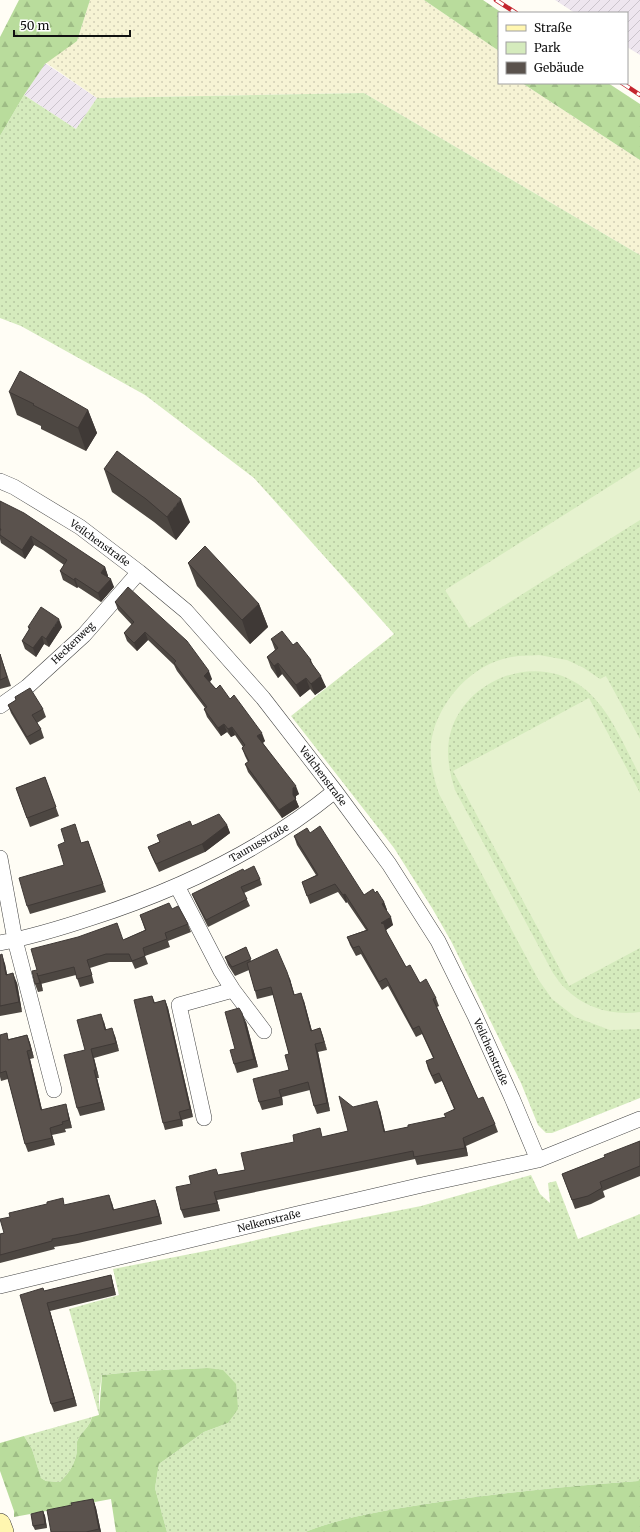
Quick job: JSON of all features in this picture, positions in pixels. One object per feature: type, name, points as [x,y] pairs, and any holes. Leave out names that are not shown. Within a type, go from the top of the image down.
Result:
[{"type":"street","name":"Veilchenstraße","points":[[0,481],[14,487],[80,527],[139,572],[186,611],[263,698],[389,864],[438,941],[482,1030],[538,1160]]},
{"type":"street","name":"Heckenweg","points":[[0,706],[27,687],[84,635],[139,572]]},
{"type":"street","name":"Taunusstraße","points":[[7,942],[64,927],[134,904],[177,886],[224,863],[278,833],[314,808],[335,791]]},
{"type":"street","points":[[0,858],[7,942],[54,1090]]},
{"type":"street","points":[[177,886],[221,971],[233,990],[264,1031]]},
{"type":"street","points":[[204,1118],[179,1005],[233,990]]},
{"type":"street","name":"Nelkenstraße","points":[[0,1286],[312,1211],[538,1160],[640,1119]]},
{"type":"street","points":[[0,1524],[3,1532]]},
{"type":"shaded area","points":[[90,0],[424,0],[498,50],[498,84],[524,84],[640,160],[640,255],[364,93],[97,98],[42,60],[77,41]]},
{"type":"shaded area","points":[[555,0],[640,0],[640,55],[628,48],[628,12],[573,12]]},
{"type":"shaded area","points":[[45,63],[97,98],[76,129],[24,95]]},
{"type":"green space","points":[[19,0],[90,0],[77,41],[45,64],[24,95],[0,136],[0,37]]},
{"type":"green space","points":[[424,0],[483,0],[501,12],[498,12],[498,50]]},
{"type":"green space","points":[[524,84],[610,84],[640,104],[640,160]]},
{"type":"green space","points":[[364,93],[640,255],[640,1098],[552,1133],[546,1133],[538,1125],[521,1083],[451,941],[432,908],[394,848],[291,716],[394,634],[254,478],[145,395],[21,326],[0,318],[0,136],[24,95],[76,129],[97,98]]},
{"type":"green space","points":[[640,467],[640,520],[469,628],[445,590]]},
{"type":"green space","points":[[539,655],[567,660],[584,668],[600,679],[606,676],[640,739],[640,776],[614,726],[598,702],[589,692],[578,684],[560,675],[541,672],[522,672],[503,677],[486,686],[471,698],[459,713],[451,731],[448,746],[448,761],[453,783],[455,790],[553,973],[560,983],[581,1001],[600,1009],[620,1013],[640,1012],[640,1029],[610,1030],[575,1017],[552,999],[538,979],[439,794],[435,780],[431,759],[432,737],[442,710],[460,685],[484,667],[498,661],[518,656]]},
{"type":"green space","points":[[589,698],[640,793],[640,948],[569,986],[453,771]]},
{"type":"green space","points":[[531,1175],[540,1194],[550,1203],[548,1183],[556,1181],[578,1239],[640,1214],[640,1478],[638,1481],[535,1490],[432,1503],[351,1518],[320,1526],[305,1532],[167,1532],[155,1488],[159,1464],[204,1432],[228,1423],[207,1368],[141,1371],[102,1375],[99,1395],[99,1415],[69,1309],[119,1295],[113,1269],[421,1206]]},
{"type":"green space","points":[[207,1368],[223,1370],[236,1384],[238,1409],[228,1423],[204,1432],[159,1464],[155,1488],[167,1532],[116,1532],[111,1499],[14,1517],[14,1511],[0,1471],[0,1443],[24,1436],[32,1449],[41,1478],[46,1481],[60,1482],[69,1472],[73,1464],[77,1451],[78,1439],[89,1424],[92,1417],[99,1415],[102,1375],[141,1371]]},
{"type":"green space","points":[[92,1417],[89,1424],[78,1439],[75,1460],[66,1475],[60,1482],[46,1481],[41,1478],[32,1449],[24,1436]]},
{"type":"green space","points":[[640,1478],[640,1532],[305,1532],[320,1526],[383,1511],[458,1499],[509,1493],[638,1481]]},
{"type":"building","points":[[20,371],[88,410],[78,428],[9,392]]},
{"type":"building","points":[[117,451],[181,499],[167,517],[146,499],[104,469]]},
{"type":"building","points":[[0,501],[24,513],[105,567],[101,573],[111,579],[98,593],[75,578],[74,580],[60,571],[67,560],[31,536],[22,550],[0,535]]},
{"type":"building","points":[[205,546],[259,604],[242,620],[188,563]]},
{"type":"building","points":[[128,587],[187,641],[209,671],[204,676],[216,689],[220,685],[230,699],[234,695],[262,733],[257,736],[296,786],[293,788],[293,795],[296,799],[279,810],[245,764],[249,761],[242,748],[245,745],[232,727],[228,729],[224,724],[218,728],[204,709],[207,707],[174,663],[176,661],[145,632],[134,643],[124,633],[134,622],[115,602]]},
{"type":"building","points":[[41,607],[59,619],[46,639],[42,636],[33,648],[22,641],[30,628],[28,627]]},
{"type":"building","points":[[282,631],[293,645],[297,642],[321,676],[311,684],[306,678],[296,685],[278,663],[274,666],[267,657],[278,648],[271,639]]},
{"type":"building","points":[[0,654],[7,677],[0,680]]},
{"type":"building","points":[[30,688],[43,709],[32,715],[41,729],[27,737],[8,705],[16,700],[15,697]]},
{"type":"building","points":[[45,777],[56,807],[27,818],[16,788]]},
{"type":"building","points":[[219,814],[227,825],[202,844],[156,864],[148,847],[160,842],[157,835],[190,821],[192,826]]},
{"type":"building","points":[[75,824],[81,843],[88,841],[103,884],[27,906],[19,878],[64,865],[58,845],[65,842],[61,829]]},
{"type":"building","points":[[320,826],[364,895],[373,889],[375,893],[377,891],[384,902],[382,904],[391,917],[381,923],[384,924],[386,931],[406,967],[410,965],[420,983],[426,979],[436,998],[433,999],[478,1099],[483,1097],[495,1124],[463,1138],[465,1148],[414,1157],[413,1151],[214,1192],[217,1203],[181,1210],[176,1187],[191,1184],[189,1176],[216,1169],[218,1175],[245,1170],[241,1153],[294,1142],[293,1135],[320,1128],[322,1137],[348,1131],[339,1096],[353,1107],[377,1101],[384,1132],[446,1117],[444,1114],[455,1109],[439,1073],[432,1076],[426,1061],[434,1058],[419,1026],[413,1029],[386,978],[379,982],[359,946],[353,948],[347,937],[368,930],[345,894],[343,895],[335,884],[307,896],[302,882],[318,875],[294,836],[307,828],[310,833]]},
{"type":"building","points":[[254,866],[260,879],[241,887],[247,899],[206,920],[192,894],[243,869],[244,871]]},
{"type":"building","points":[[169,903],[172,909],[178,906],[188,924],[165,933],[167,939],[143,948],[145,956],[132,961],[129,954],[106,954],[87,960],[92,975],[77,979],[74,967],[38,976],[37,973],[40,983],[35,984],[32,971],[37,970],[31,949],[78,937],[117,923],[123,940],[146,930],[140,915]]},
{"type":"building","points":[[246,947],[251,959],[232,967],[225,957]]},
{"type":"building","points":[[277,949],[287,972],[294,995],[301,993],[311,1031],[320,1028],[324,1042],[315,1044],[327,1103],[314,1106],[308,1082],[279,1090],[281,1097],[259,1102],[253,1079],[289,1070],[285,1055],[289,1054],[271,987],[255,991],[247,963]]},
{"type":"building","points":[[2,954],[6,975],[13,973],[19,1002],[0,1006],[0,955]]},
{"type":"building","points":[[152,996],[154,1003],[165,1000],[190,1109],[179,1112],[181,1119],[163,1123],[134,1000]]},
{"type":"building","points":[[239,1008],[242,1013],[254,1059],[234,1064],[230,1050],[235,1049],[225,1012]]},
{"type":"building","points":[[101,1014],[105,1030],[112,1028],[116,1043],[91,1049],[96,1070],[94,1070],[102,1102],[77,1108],[64,1055],[85,1050],[77,1020]]},
{"type":"building","points":[[7,1033],[8,1040],[27,1035],[31,1050],[27,1051],[41,1110],[66,1104],[69,1120],[62,1122],[63,1124],[50,1128],[52,1138],[25,1144],[6,1071],[0,1073],[0,1035]]},
{"type":"building","points":[[640,1141],[640,1166],[600,1182],[602,1188],[588,1196],[572,1200],[562,1174]]},
{"type":"building","points":[[109,1195],[113,1210],[155,1200],[159,1216],[52,1239],[52,1241],[0,1255],[0,1234],[4,1233],[0,1219],[10,1217],[9,1213],[47,1204],[47,1202],[63,1198],[64,1205]]},
{"type":"building","points":[[111,1275],[113,1287],[47,1303],[74,1398],[51,1404],[20,1295],[43,1288],[44,1291]]},
{"type":"building","points":[[93,1499],[99,1529],[86,1532],[51,1532],[47,1510],[72,1505],[71,1503]]},
{"type":"building","points":[[43,1511],[45,1524],[33,1526],[31,1514]]},
{"type":"railway","points":[[496,0],[514,12]]},
{"type":"railway","points":[[624,84],[640,95]]}]
